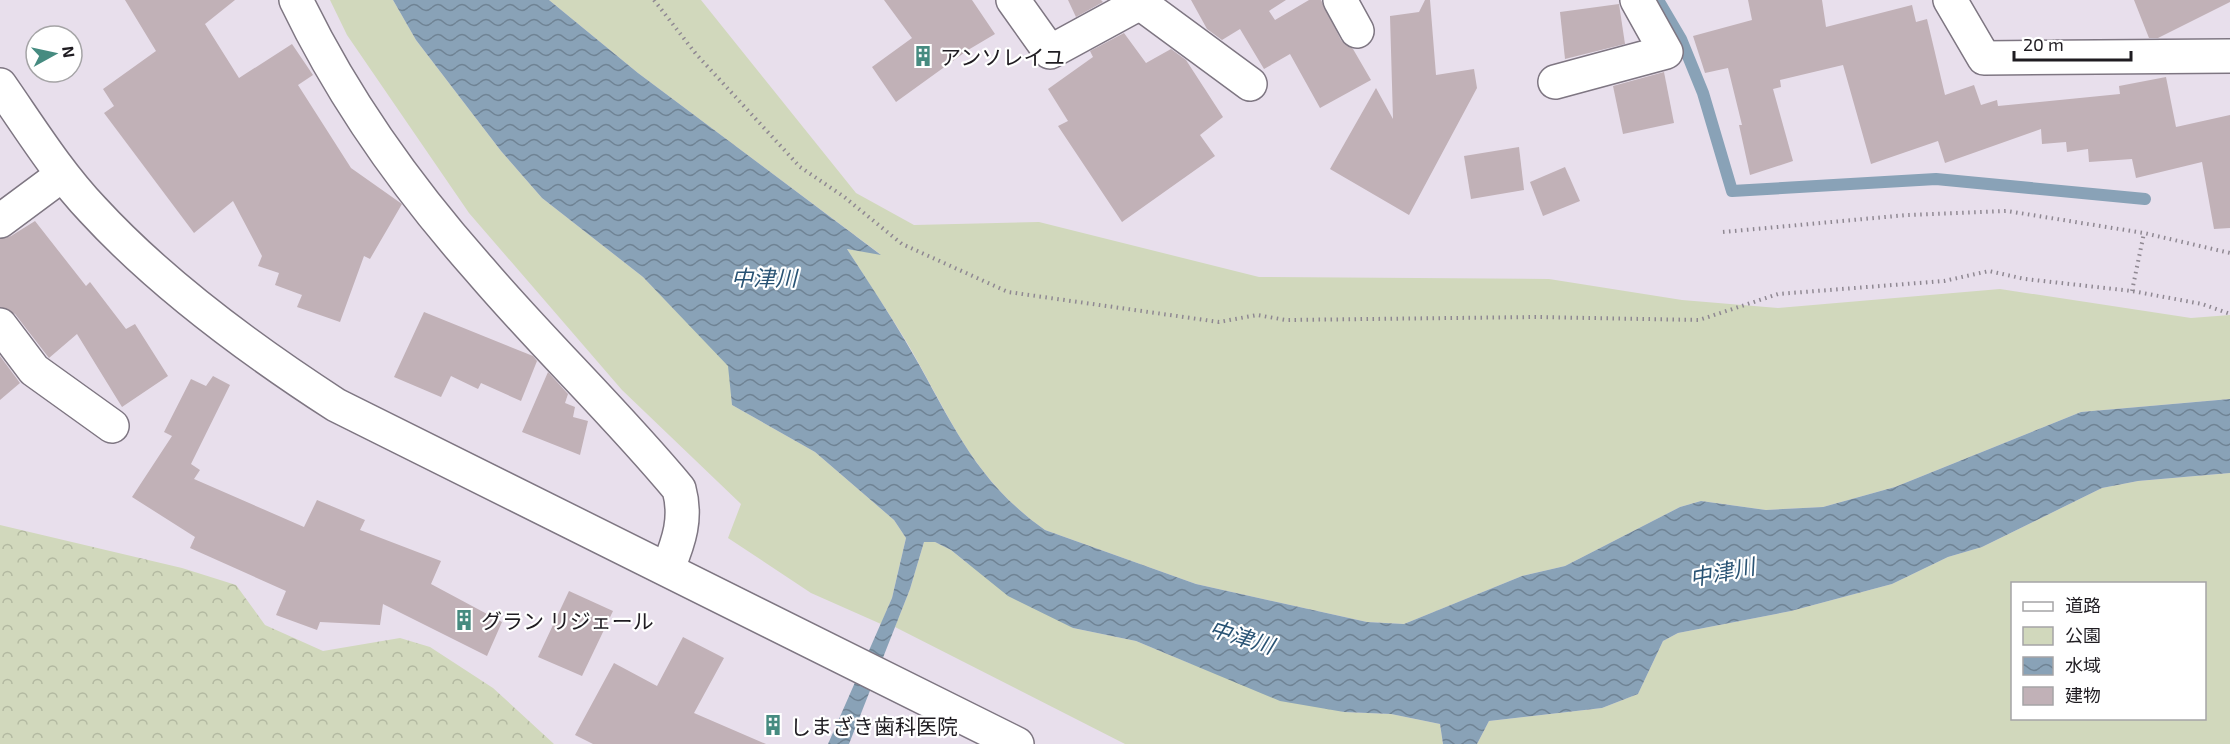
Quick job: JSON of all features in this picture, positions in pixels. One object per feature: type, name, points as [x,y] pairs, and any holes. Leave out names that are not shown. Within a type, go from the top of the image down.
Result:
[{"type":"street","points":[[296,0],[346,91],[441,225],[479,270],[679,489],[684,507],[680,539],[668,568]]},
{"type":"street","points":[[1013,0],[1050,52],[1140,3],[1250,84]]},
{"type":"street","points":[[1340,0],[1357,31]]},
{"type":"street","points":[[1555,82],[1666,52],[1637,0]]},
{"type":"street","points":[[1950,0],[1984,58],[2230,56]]},
{"type":"street","points":[[0,85],[62,175],[93,212],[161,274],[280,369],[336,405],[668,568],[1017,744]]},
{"type":"street","points":[[0,221],[62,175]]},
{"type":"street","points":[[0,325],[34,370],[112,426]]},
{"type":"path","points":[[654,0],[696,54],[800,167],[843,196],[902,244],[1008,292],[1219,322],[1257,315],[1286,320],[1536,316],[1699,320],[1778,294],[1944,280],[1989,271],[2025,279],[2132,291],[2202,304],[2230,314]]},
{"type":"path","points":[[1723,232],[1906,215],[2007,211],[2144,233],[2230,253]]},
{"type":"path","points":[[2132,291],[2144,233]]},
{"type":"green space","points":[[330,0],[393,0],[416,40],[501,151],[542,198],[643,277],[729,366],[732,405],[815,452],[894,520],[906,538],[892,598],[881,624],[811,593],[728,538],[741,504],[622,390],[469,213],[347,35]]},
{"type":"green space","points":[[549,0],[701,0],[856,193],[914,225],[1039,222],[1259,277],[1549,279],[1682,300],[1778,308],[2000,289],[2191,318],[2230,315],[2230,399],[2081,412],[1895,487],[1823,507],[1766,510],[1701,501],[1680,507],[1565,566],[1522,576],[1404,624],[1367,622],[1196,584],[1045,530],[1020,510],[998,489],[964,444],[906,341],[847,249],[880,254],[638,73]]},
{"type":"green space","points":[[2230,473],[2230,744],[1477,744],[1489,721],[1602,708],[1638,694],[1663,641],[1678,633],[1791,611],[1892,584],[1948,557],[1982,547],[2102,488],[2138,481]]},
{"type":"green space","points":[[0,525],[182,568],[236,585],[265,625],[323,651],[400,638],[430,647],[493,688],[554,744],[0,744]]},
{"type":"green space","points":[[924,542],[935,542],[951,550],[967,563],[1073,628],[1136,641],[1189,663],[1344,712],[1391,714],[1440,724],[1443,744],[1125,744],[895,627],[910,589]]},
{"type":"water","name":"中津川","points":[[393,0],[549,0],[638,73],[881,255],[847,249],[906,342],[964,444],[998,489],[1020,510],[1045,530],[1196,584],[1367,622],[1404,624],[1522,576],[1565,566],[1680,507],[1701,501],[1766,510],[1823,507],[1895,487],[2081,412],[2230,399],[2230,473],[2138,481],[2102,488],[1982,547],[1948,557],[1892,584],[1791,611],[1678,633],[1663,641],[1638,694],[1602,708],[1489,721],[1477,744],[1443,744],[1440,724],[1391,714],[1344,712],[1280,701],[1136,641],[1073,628],[1008,596],[951,550],[935,542],[924,542],[910,589],[849,744],[828,744],[892,598],[906,538],[894,520],[815,452],[732,405],[728,366],[643,277],[542,198],[501,151],[416,40]]},
{"type":"building","points":[[125,0],[235,0],[205,24],[239,78],[292,44],[313,75],[298,85],[351,168],[402,204],[370,259],[364,256],[340,322],[297,307],[302,295],[275,285],[279,273],[258,266],[262,256],[233,201],[194,233],[104,113],[114,106],[103,89],[156,51]]},
{"type":"building","name":"アンソレイユ","points":[[884,0],[972,0],[995,34],[968,50],[896,102],[872,67],[912,38]]},
{"type":"building","points":[[1068,0],[1101,0],[1103,2],[1076,17]]},
{"type":"building","points":[[1191,0],[1286,0],[1269,11],[1275,20],[1309,0],[1321,0],[1341,40],[1353,49],[1371,80],[1320,108],[1290,54],[1264,69],[1240,29],[1222,40],[1207,29]]},
{"type":"building","points":[[1425,0],[1430,0],[1436,75],[1474,69],[1477,88],[1409,215],[1330,169],[1376,88],[1393,119],[1390,16],[1419,12]]},
{"type":"building","points":[[1748,0],[1822,0],[1826,27],[1912,5],[1916,22],[1927,19],[1945,95],[1974,85],[1981,105],[1997,100],[1998,106],[2120,94],[2119,86],[2166,77],[2176,127],[2230,115],[2230,228],[2214,229],[2202,162],[2136,178],[2132,159],[2089,162],[2088,149],[2067,152],[2066,142],[2042,144],[2041,129],[1945,163],[1938,141],[1871,164],[1843,65],[1780,80],[1781,87],[1773,89],[1793,161],[1750,175],[1739,125],[1742,125],[1728,68],[1705,73],[1693,36],[1752,20]]},
{"type":"building","points":[[2134,0],[2230,0],[2230,2],[2158,38],[2149,38]]},
{"type":"building","points":[[1619,4],[1625,44],[1565,59],[1560,12]]},
{"type":"building","points":[[1124,33],[1146,63],[1171,49],[1186,60],[1223,117],[1200,135],[1215,156],[1122,222],[1058,126],[1068,121],[1048,89],[1093,57],[1090,51]]},
{"type":"building","points":[[1664,72],[1674,123],[1623,134],[1613,86]]},
{"type":"building","points":[[1519,147],[1524,190],[1471,199],[1464,156]]},
{"type":"building","points":[[1565,167],[1580,201],[1543,216],[1530,182]]},
{"type":"building","points":[[35,221],[86,286],[90,282],[126,329],[135,324],[168,376],[122,407],[77,334],[49,358],[15,314],[0,307],[0,239],[11,236]]},
{"type":"building","points":[[424,312],[533,356],[537,361],[521,401],[481,383],[478,389],[451,376],[441,397],[394,377]]},
{"type":"building","points":[[0,356],[20,383],[0,400]]},
{"type":"building","points":[[548,372],[568,394],[565,403],[575,407],[573,417],[588,421],[580,455],[522,432]]},
{"type":"building","points":[[213,376],[230,385],[191,464],[200,470],[194,479],[304,527],[317,500],[365,520],[360,530],[441,561],[431,584],[502,622],[487,656],[383,604],[380,625],[320,622],[317,630],[276,615],[286,591],[190,548],[195,537],[132,497],[172,436],[164,432],[191,379],[206,386]]},
{"type":"building","points":[[569,591],[613,611],[582,676],[538,657]]},
{"type":"building","points":[[683,637],[724,658],[694,713],[766,744],[593,744],[575,735],[614,663],[657,686]]},
{"type":"waterway","points":[[1658,0],[1681,39],[1703,93],[1732,191],[1936,179],[2145,199]]},
{"type":"place","name":"アンソレイユ","points":[[923,56]]},
{"type":"place","name":"グラン リジェール","points":[[464,620]]},
{"type":"place","name":"しまざき歯科医院","points":[[773,725]]}]
